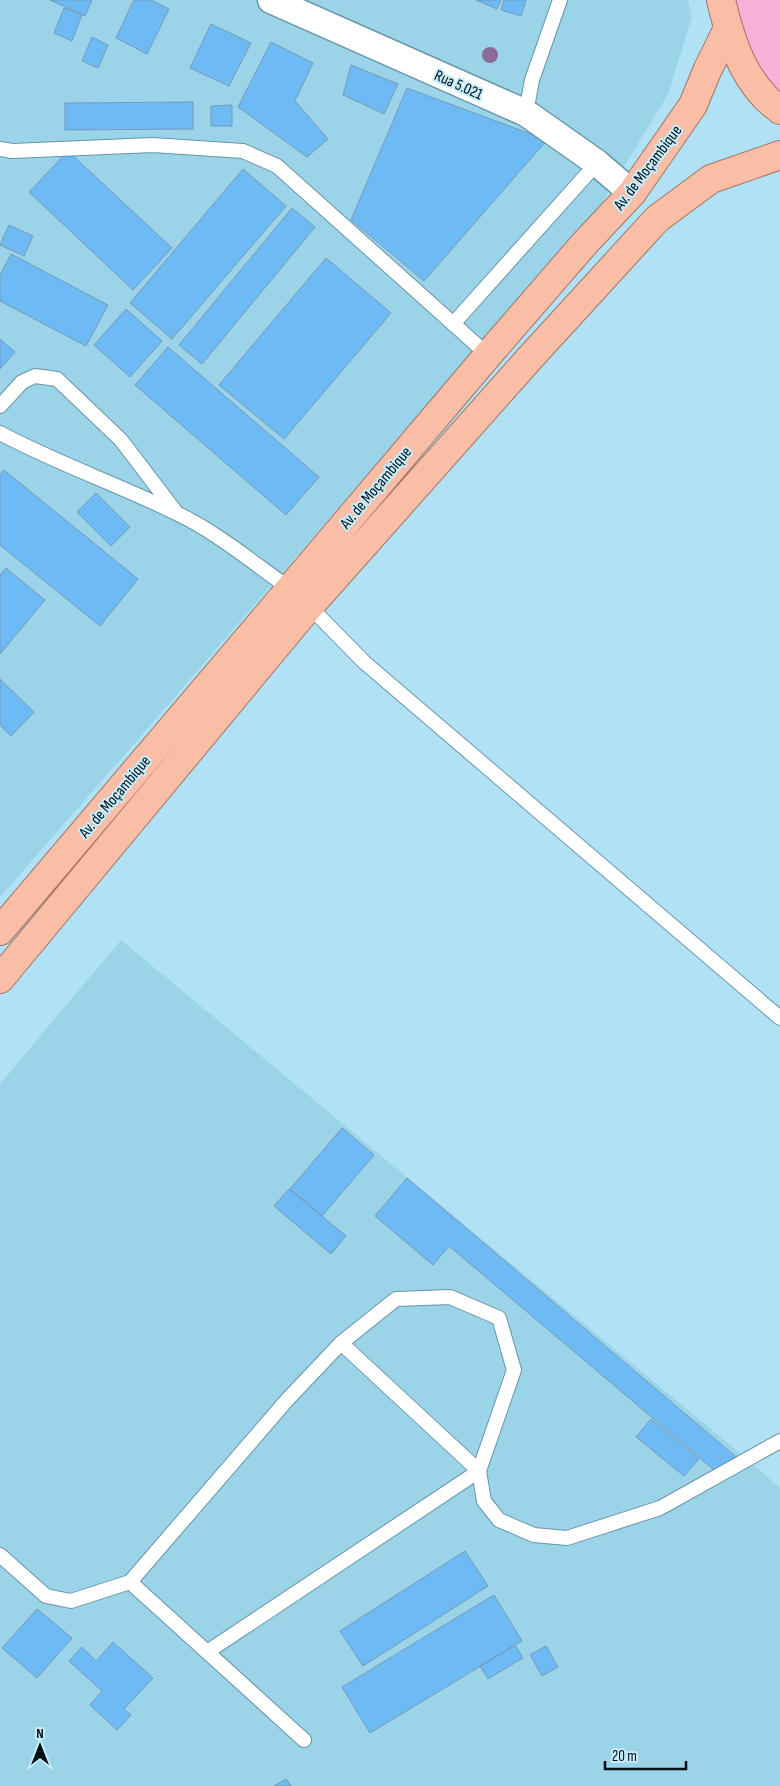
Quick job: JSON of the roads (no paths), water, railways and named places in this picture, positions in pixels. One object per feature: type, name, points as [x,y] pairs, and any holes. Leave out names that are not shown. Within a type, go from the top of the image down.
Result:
[{"type":"highway","points":[[721,0],[728,28],[742,65],[764,97],[780,110]]},
{"type":"highway","name":"Av. de Moçambique","points":[[1,929],[488,355],[585,243],[632,193],[693,105],[728,28]]},
{"type":"highway","name":"Av. de Moçambique","points":[[0,979],[310,607],[657,219],[711,179],[780,155]]},
{"type":"street","name":"Rua 5.021","points":[[271,0],[526,113],[596,163],[632,193]]},
{"type":"lane","points":[[526,113],[532,80],[560,0]]},
{"type":"lane","points":[[0,150],[153,145],[243,151],[277,166],[488,355]]},
{"type":"lane","points":[[453,324],[596,163]]},
{"type":"lane","points":[[0,406],[22,382],[35,376],[57,379],[121,440],[175,512]]},
{"type":"lane","points":[[0,433],[29,448],[175,512],[205,529],[289,588]]},
{"type":"lane","points":[[310,607],[364,662],[780,1018]]},
{"type":"lane","points":[[0,1555],[46,1596],[71,1601],[130,1582],[287,1400],[341,1342],[396,1299],[450,1297],[499,1318],[514,1370],[479,1471],[484,1501],[499,1520],[534,1536],[567,1538],[660,1508],[780,1441]]},
{"type":"lane","points":[[341,1342],[479,1471]]},
{"type":"lane","points":[[207,1652],[479,1471]]},
{"type":"lane","points":[[130,1582],[304,1740]]}]
